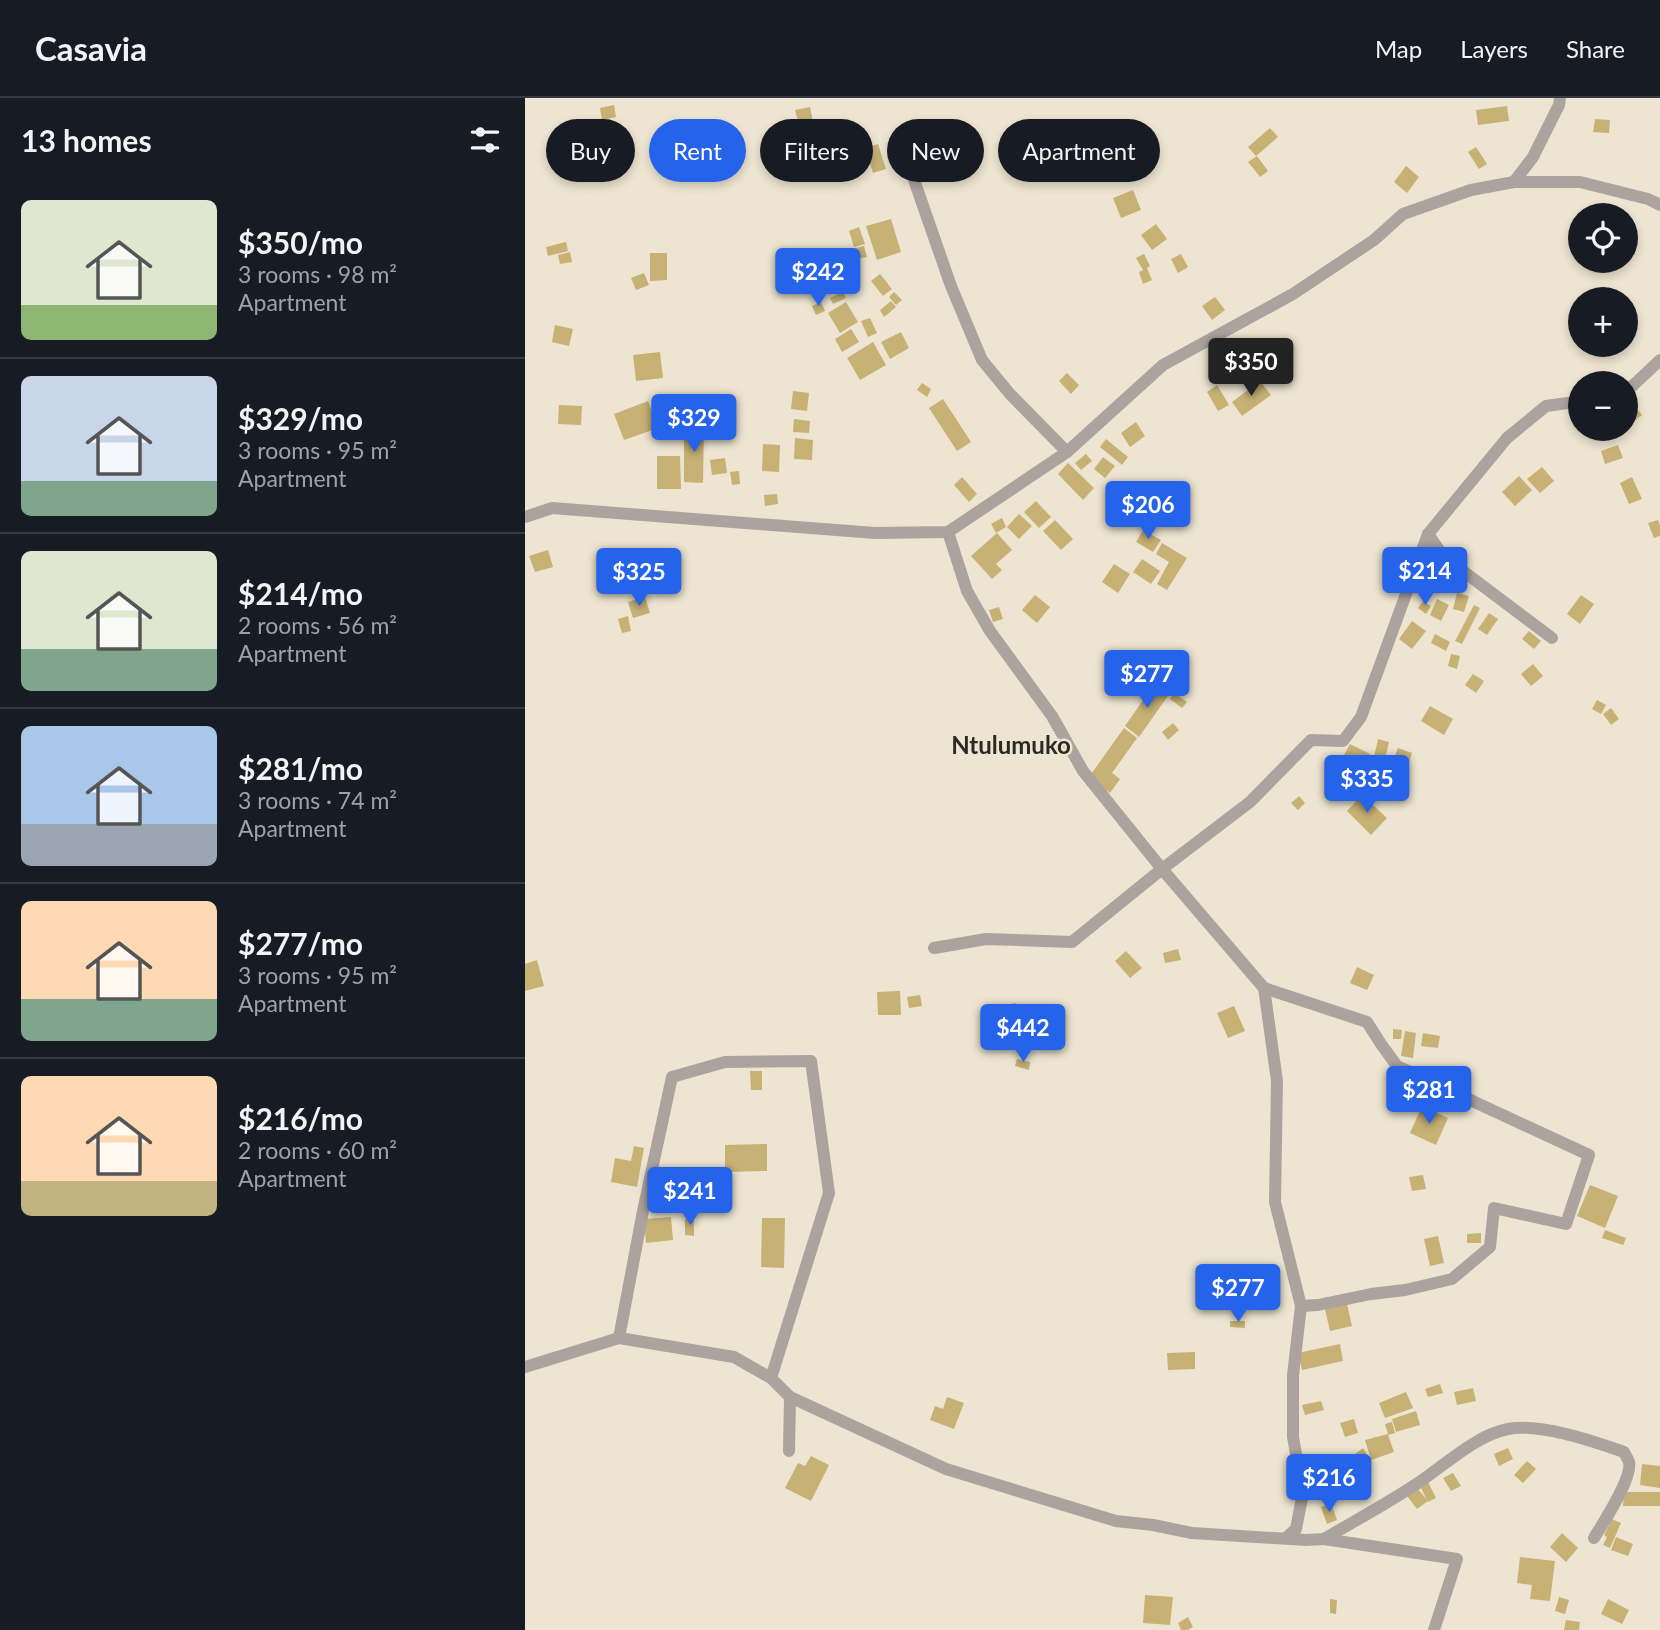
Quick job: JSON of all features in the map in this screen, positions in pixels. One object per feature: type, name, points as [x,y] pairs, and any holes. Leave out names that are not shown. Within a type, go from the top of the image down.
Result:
[{"type":"street","points":[[1514,182],[1533,157],[1560,98]]},
{"type":"street","points":[[915,182],[951,286],[982,360],[1010,394],[1067,452]]},
{"type":"street","points":[[525,517],[552,508],[874,533],[948,532],[1067,452],[1163,365],[1293,294],[1374,240],[1403,214],[1471,190],[1514,182],[1580,182],[1648,199],[1660,205]]},
{"type":"street","points":[[1638,381],[1660,360]]},
{"type":"street","points":[[934,948],[986,939],[1072,942],[1161,869],[1250,802],[1311,740],[1343,741],[1361,717],[1429,534],[1507,438],[1546,405],[1568,403]]},
{"type":"street","points":[[948,532],[967,591],[990,631],[1052,716],[1083,771],[1161,869],[1264,988],[1367,1022],[1397,1066],[1589,1155],[1566,1224],[1494,1208],[1490,1247],[1452,1279],[1405,1290],[1301,1306]]},
{"type":"street","points":[[1429,534],[1443,556],[1552,638]]},
{"type":"street","points":[[1264,988],[1277,1081],[1275,1202],[1301,1306],[1293,1375],[1293,1437],[1303,1493],[1296,1529],[1286,1538]]},
{"type":"street","points":[[619,1338],[671,1077],[725,1062],[811,1061],[829,1194],[771,1378]]},
{"type":"street","points":[[525,1367],[619,1338],[734,1357],[771,1378],[790,1397],[946,1469],[1116,1521],[1192,1533],[1324,1539],[1457,1559],[1434,1630]]},
{"type":"street","points":[[789,1451],[790,1397]]},
{"type":"street","points":[[1324,1539],[1418,1482],[1481,1439],[1507,1429],[1526,1427],[1598,1442],[1624,1452],[1630,1463],[1627,1473],[1615,1503],[1594,1538]]},
{"type":"building","points":[[614,105],[616,117],[602,119],[600,108]]},
{"type":"building","points":[[1507,106],[1509,121],[1478,125],[1476,110]]},
{"type":"building","points":[[810,107],[812,119],[797,119],[795,110]]},
{"type":"building","points":[[1595,119],[1610,120],[1609,133],[1593,132]]},
{"type":"building","points":[[1270,128],[1278,137],[1256,156],[1248,147]]},
{"type":"building","points":[[878,144],[886,169],[873,173],[873,146]]},
{"type":"building","points":[[1476,147],[1487,164],[1479,169],[1468,152]]},
{"type":"building","points":[[1257,156],[1268,171],[1260,177],[1248,162]]},
{"type":"building","points":[[1406,166],[1419,177],[1407,193],[1394,182]]},
{"type":"building","points":[[1133,190],[1141,210],[1121,218],[1113,198]]},
{"type":"building","points":[[891,219],[901,252],[877,260],[866,226]]},
{"type":"building","points":[[1156,224],[1167,239],[1152,250],[1141,235]]},
{"type":"building","points":[[859,227],[865,244],[854,247],[849,231]]},
{"type":"building","points":[[566,242],[568,251],[548,256],[546,247]]},
{"type":"building","points":[[864,246],[867,257],[856,259],[853,249]]},
{"type":"building","points":[[570,252],[572,262],[560,264],[558,255]]},
{"type":"building","points":[[650,253],[667,253],[667,280],[650,281]]},
{"type":"building","points":[[1144,254],[1150,266],[1147,268],[1152,280],[1143,284],[1139,272],[1143,270],[1136,258]]},
{"type":"building","points":[[1181,254],[1188,267],[1178,273],[1171,259]]},
{"type":"building","points":[[644,273],[649,285],[636,290],[631,278]]},
{"type":"building","points":[[880,274],[892,289],[883,296],[871,281]]},
{"type":"building","points":[[843,292],[846,298],[833,304],[830,298]]},
{"type":"building","points":[[894,292],[902,300],[896,305],[889,297]]},
{"type":"building","points":[[1215,297],[1225,310],[1212,320],[1202,306]]},
{"type":"building","points":[[891,301],[896,307],[884,317],[880,310]]},
{"type":"building","points":[[821,302],[825,311],[816,315],[812,306]]},
{"type":"building","points":[[846,302],[858,322],[840,333],[828,313]]},
{"type":"building","points":[[870,318],[877,333],[868,337],[861,321]]},
{"type":"building","points":[[555,325],[573,329],[569,346],[552,342]]},
{"type":"building","points":[[851,329],[859,342],[842,352],[835,339]]},
{"type":"building","points":[[901,332],[909,348],[890,359],[881,342]]},
{"type":"building","points":[[873,342],[886,365],[860,380],[847,358]]},
{"type":"building","points":[[1248,349],[1261,364],[1252,372],[1239,358]]},
{"type":"building","points":[[660,352],[663,378],[636,381],[633,355]]},
{"type":"building","points":[[1067,373],[1079,385],[1071,394],[1059,381]]},
{"type":"building","points":[[1260,381],[1271,395],[1242,416],[1232,402]]},
{"type":"building","points":[[922,383],[931,389],[927,397],[917,390]]},
{"type":"building","points":[[1217,385],[1229,405],[1218,411],[1207,392]]},
{"type":"building","points":[[793,391],[809,393],[807,411],[791,409]]},
{"type":"building","points":[[943,399],[971,442],[957,451],[929,408]]},
{"type":"building","points":[[648,401],[658,428],[624,440],[614,414]]},
{"type":"building","points":[[559,405],[582,406],[581,425],[558,424]]},
{"type":"building","points":[[716,406],[734,406],[735,425],[717,425]]},
{"type":"building","points":[[794,419],[810,421],[809,433],[793,432]]},
{"type":"building","points":[[1136,422],[1145,436],[1130,447],[1121,433]]},
{"type":"building","points":[[684,426],[704,426],[703,483],[684,482]]},
{"type":"building","points":[[795,438],[813,440],[812,460],[794,459]]},
{"type":"building","points":[[1106,439],[1128,457],[1122,465],[1100,447]]},
{"type":"building","points":[[763,444],[780,445],[779,472],[762,471]]},
{"type":"building","points":[[1618,445],[1623,458],[1605,464],[1601,451]]},
{"type":"building","points":[[1086,454],[1092,461],[1081,470],[1075,463]]},
{"type":"building","points":[[657,456],[680,456],[681,489],[657,489]]},
{"type":"building","points":[[1103,457],[1115,466],[1105,478],[1094,469]]},
{"type":"building","points":[[725,458],[727,473],[712,475],[710,460]]},
{"type":"building","points":[[1068,463],[1094,488],[1083,500],[1058,474]]},
{"type":"building","points":[[1542,467],[1554,481],[1540,493],[1527,479]]},
{"type":"building","points":[[739,471],[740,484],[732,485],[730,472]]},
{"type":"building","points":[[1519,476],[1532,490],[1515,506],[1502,492]]},
{"type":"building","points":[[962,477],[977,494],[969,502],[954,485]]},
{"type":"building","points":[[1632,477],[1642,499],[1629,504],[1620,483]]},
{"type":"building","points":[[777,494],[778,504],[765,506],[764,495]]},
{"type":"building","points":[[1036,501],[1051,517],[1039,528],[1024,512]]},
{"type":"building","points":[[1019,514],[1032,526],[1019,539],[1007,527]]},
{"type":"building","points":[[1002,518],[1006,527],[996,533],[991,524]]},
{"type":"building","points":[[1055,520],[1073,539],[1061,550],[1043,531]]},
{"type":"building","points":[[1658,520],[1660,536],[1654,538],[1648,523]]},
{"type":"building","points":[[1143,530],[1161,540],[1153,552],[1136,542]]},
{"type":"building","points":[[997,533],[1012,550],[996,564],[1002,570],[992,579],[971,556]]},
{"type":"building","points":[[1162,543],[1187,558],[1167,590],[1157,584],[1169,562],[1156,554]]},
{"type":"building","points":[[548,550],[553,567],[535,572],[529,556]]},
{"type":"building","points":[[1142,559],[1160,571],[1151,584],[1133,572]]},
{"type":"building","points":[[1114,564],[1130,574],[1118,593],[1102,582]]},
{"type":"building","points":[[1426,579],[1437,584],[1431,596],[1420,591]]},
{"type":"building","points":[[1457,593],[1469,596],[1464,612],[1453,609]]},
{"type":"building","points":[[1035,595],[1050,607],[1037,623],[1022,610]]},
{"type":"building","points":[[1581,595],[1594,604],[1580,624],[1567,614]]},
{"type":"building","points":[[645,597],[650,613],[633,618],[628,602]]},
{"type":"building","points":[[1437,599],[1449,605],[1441,621],[1430,615]]},
{"type":"building","points":[[1423,601],[1431,606],[1426,614],[1418,608]]},
{"type":"building","points":[[1474,605],[1480,608],[1462,644],[1455,641]]},
{"type":"building","points":[[999,607],[1003,619],[993,622],[989,610]]},
{"type":"building","points":[[1489,613],[1498,619],[1487,635],[1478,629]]},
{"type":"building","points":[[628,616],[631,631],[622,633],[618,619]]},
{"type":"building","points":[[1412,621],[1426,631],[1412,649],[1399,639]]},
{"type":"building","points":[[1529,631],[1541,641],[1534,649],[1522,639]]},
{"type":"building","points":[[1435,634],[1450,642],[1446,651],[1431,643]]},
{"type":"building","points":[[1451,654],[1460,656],[1457,669],[1448,666]]},
{"type":"building","points":[[1533,664],[1543,676],[1531,686],[1521,674]]},
{"type":"building","points":[[1473,674],[1484,681],[1476,693],[1465,685]]},
{"type":"building","points":[[1155,683],[1170,693],[1139,737],[1125,726]]},
{"type":"building","points":[[1174,693],[1187,702],[1182,708],[1170,699]]},
{"type":"building","points":[[1597,700],[1606,705],[1601,714],[1592,709]]},
{"type":"building","points":[[1430,706],[1453,719],[1444,735],[1421,721]]},
{"type":"building","points":[[1611,708],[1619,719],[1611,725],[1603,714]]},
{"type":"building","points":[[1173,723],[1179,730],[1168,740],[1162,732]]},
{"type":"building","points":[[1124,728],[1137,738],[1112,773],[1120,779],[1110,793],[1089,777]]},
{"type":"building","points":[[1378,739],[1389,742],[1384,764],[1373,762]]},
{"type":"building","points":[[1350,744],[1370,754],[1365,765],[1344,755]]},
{"type":"building","points":[[1398,748],[1412,753],[1409,763],[1394,758]]},
{"type":"building","points":[[1362,795],[1387,818],[1371,835],[1347,811]]},
{"type":"building","points":[[1299,796],[1305,803],[1298,810],[1291,803]]},
{"type":"building","points":[[1178,949],[1181,960],[1165,963],[1163,953]]},
{"type":"building","points":[[1126,951],[1142,968],[1130,978],[1115,961]]},
{"type":"building","points":[[537,960],[544,986],[525,991],[525,964]]},
{"type":"building","points":[[1357,967],[1374,975],[1367,990],[1350,983]]},
{"type":"building","points":[[900,991],[901,1015],[878,1015],[877,992]]},
{"type":"building","points":[[920,995],[922,1006],[909,1008],[907,997]]},
{"type":"building","points":[[1013,1003],[1032,1007],[1028,1031],[1009,1028]]},
{"type":"building","points":[[1234,1006],[1245,1031],[1228,1038],[1217,1013]]},
{"type":"building","points":[[1036,1013],[1049,1015],[1046,1038],[1033,1036]]},
{"type":"building","points":[[1393,1029],[1402,1030],[1401,1039],[1393,1039]]},
{"type":"building","points":[[1405,1031],[1416,1033],[1413,1058],[1401,1056]]},
{"type":"building","points":[[1423,1033],[1440,1036],[1438,1048],[1421,1046]]},
{"type":"building","points":[[1017,1059],[1030,1062],[1029,1070],[1015,1066]]},
{"type":"building","points":[[750,1071],[762,1071],[762,1090],[751,1090]]},
{"type":"building","points":[[1422,1106],[1448,1118],[1436,1145],[1410,1133]]},
{"type":"building","points":[[767,1144],[767,1171],[725,1172],[725,1145]]},
{"type":"building","points":[[634,1146],[644,1148],[637,1187],[611,1182],[615,1158],[631,1161]]},
{"type":"building","points":[[1423,1175],[1426,1189],[1412,1191],[1409,1177]]},
{"type":"building","points":[[1590,1185],[1618,1196],[1605,1228],[1577,1216]]},
{"type":"building","points":[[671,1217],[673,1240],[646,1243],[644,1219]]},
{"type":"building","points":[[762,1218],[785,1218],[784,1268],[761,1267]]},
{"type":"building","points":[[685,1219],[694,1219],[694,1236],[685,1235]]},
{"type":"building","points":[[1605,1230],[1626,1238],[1623,1245],[1602,1238]]},
{"type":"building","points":[[1481,1233],[1481,1243],[1467,1243],[1467,1234]]},
{"type":"building","points":[[1438,1236],[1444,1263],[1430,1266],[1424,1239]]},
{"type":"building","points":[[1347,1304],[1352,1326],[1330,1331],[1325,1309]]},
{"type":"building","points":[[1230,1321],[1245,1321],[1245,1328],[1230,1327]]},
{"type":"building","points":[[1340,1344],[1343,1361],[1302,1370],[1298,1353]]},
{"type":"building","points":[[1195,1352],[1195,1369],[1168,1370],[1167,1353]]},
{"type":"building","points":[[1440,1384],[1443,1393],[1428,1397],[1425,1389]]},
{"type":"building","points":[[1473,1388],[1476,1401],[1457,1405],[1454,1392]]},
{"type":"building","points":[[1406,1392],[1413,1408],[1385,1418],[1379,1403]]},
{"type":"building","points":[[947,1397],[964,1403],[954,1429],[930,1420],[935,1406],[943,1409]]},
{"type":"building","points":[[1321,1401],[1324,1410],[1305,1415],[1302,1405]]},
{"type":"building","points":[[1416,1411],[1420,1425],[1396,1432],[1392,1419]]},
{"type":"building","points":[[1354,1419],[1358,1433],[1345,1437],[1340,1423]]},
{"type":"building","points":[[1392,1422],[1395,1433],[1388,1435],[1394,1452],[1371,1460],[1365,1440],[1388,1434],[1385,1424]]},
{"type":"building","points":[[1363,1448],[1372,1463],[1364,1467],[1355,1454]]},
{"type":"building","points":[[1508,1448],[1513,1459],[1499,1466],[1494,1454]]},
{"type":"building","points":[[1355,1455],[1359,1467],[1344,1472],[1340,1460]]},
{"type":"building","points":[[811,1456],[829,1465],[811,1501],[785,1488],[798,1463],[805,1466]]},
{"type":"building","points":[[1527,1461],[1536,1469],[1523,1483],[1514,1475]]},
{"type":"building","points":[[1642,1464],[1660,1466],[1660,1488],[1640,1485]]},
{"type":"building","points":[[1323,1465],[1330,1482],[1321,1486],[1313,1469]]},
{"type":"building","points":[[1453,1473],[1461,1486],[1451,1491],[1443,1478]]},
{"type":"building","points":[[1428,1482],[1436,1498],[1428,1502],[1420,1486]]},
{"type":"building","points":[[1417,1488],[1428,1501],[1417,1509],[1407,1496]]},
{"type":"building","points":[[1624,1492],[1660,1492],[1660,1506],[1623,1506]]},
{"type":"building","points":[[1331,1503],[1337,1520],[1327,1524],[1321,1507]]},
{"type":"building","points":[[1612,1519],[1621,1523],[1610,1548],[1603,1545],[1607,1537],[1604,1535]]},
{"type":"building","points":[[1562,1533],[1578,1548],[1566,1562],[1550,1547]]},
{"type":"building","points":[[1616,1537],[1633,1544],[1628,1556],[1611,1550]]},
{"type":"building","points":[[1520,1557],[1555,1561],[1550,1601],[1530,1599],[1532,1585],[1517,1583]]},
{"type":"building","points":[[1145,1595],[1173,1597],[1170,1625],[1143,1623]]},
{"type":"building","points":[[1559,1597],[1569,1600],[1565,1614],[1555,1611]]},
{"type":"building","points":[[1330,1599],[1337,1600],[1336,1614],[1330,1613]]},
{"type":"building","points":[[1608,1599],[1629,1610],[1622,1624],[1601,1614]]},
{"type":"building","points":[[1188,1617],[1193,1627],[1181,1630],[1178,1623]]},
{"type":"building","points":[[1566,1620],[1580,1622],[1579,1630],[1564,1630]]},
{"type":"district","name":"Ntulumuko","points":[[1011,746]]}]
